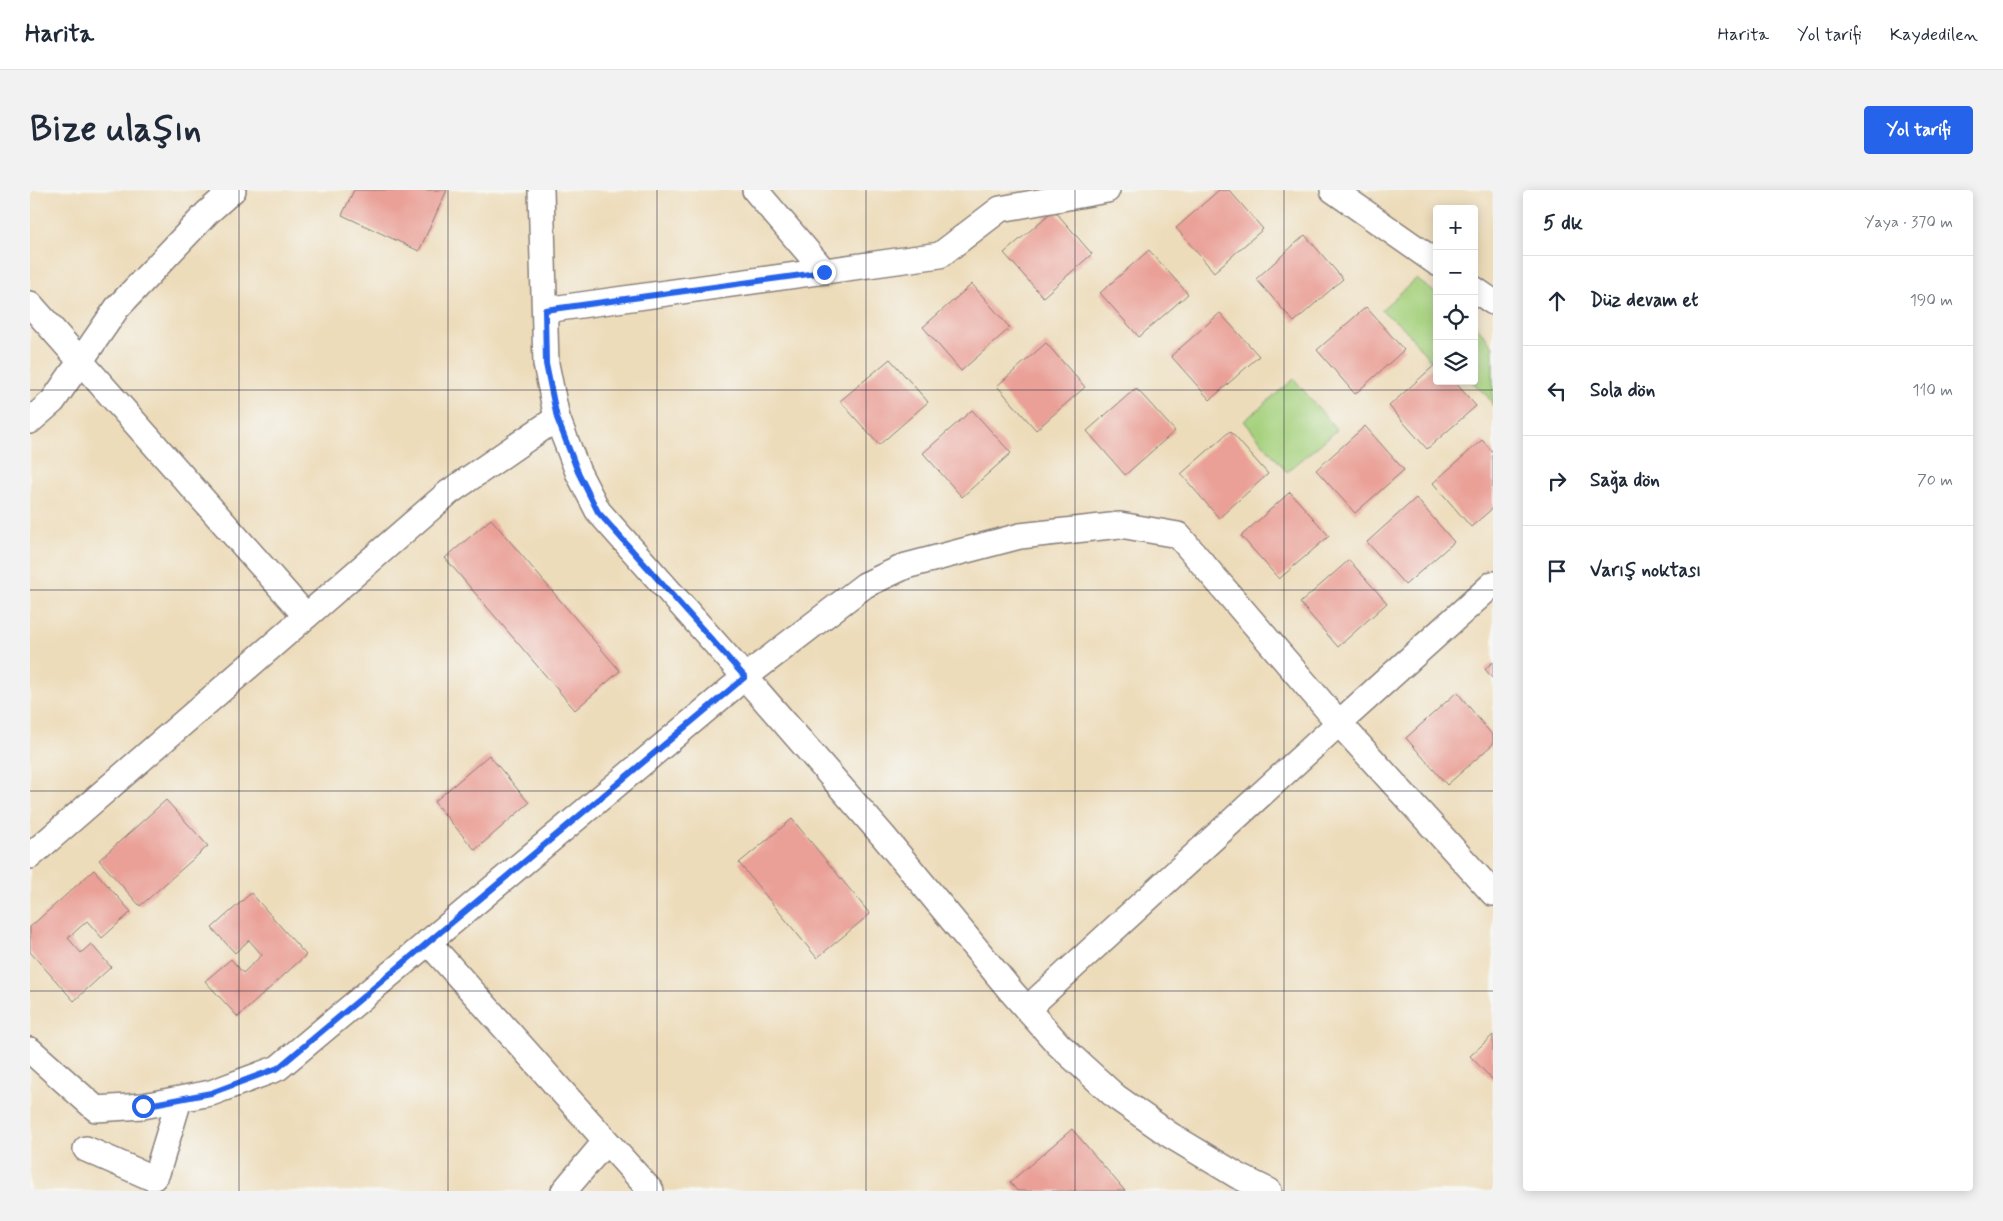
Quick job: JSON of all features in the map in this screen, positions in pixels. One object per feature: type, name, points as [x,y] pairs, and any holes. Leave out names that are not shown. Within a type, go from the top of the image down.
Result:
[{"type":"street","points":[[30,421],[53,401],[117,308],[207,213],[233,190]]},
{"type":"street","points":[[541,190],[546,364],[557,418],[578,472],[598,512],[884,837],[1058,1044],[1116,1097],[1170,1135],[1238,1176],[1269,1191]]},
{"type":"street","points":[[755,190],[824,272]]},
{"type":"street","points":[[545,310],[940,255],[1000,209],[1107,190]]},
{"type":"street","points":[[1333,190],[1433,260]]},
{"type":"street","points":[[1478,292],[1493,302]]},
{"type":"street","points":[[30,304],[306,616]]},
{"type":"street","points":[[30,856],[448,493],[557,418]]},
{"type":"street","points":[[30,1050],[96,1109],[143,1106],[211,1093],[278,1068],[745,677],[865,586],[906,566],[1020,536],[1120,525],[1178,535],[1339,723],[1493,893]]},
{"type":"street","points":[[1027,1009],[1493,584]]},
{"type":"street","points":[[428,942],[651,1191]]},
{"type":"street","points":[[86,1149],[150,1177],[154,1176],[157,1174],[179,1100]]},
{"type":"street","points":[[564,1191],[606,1140]]},
{"type":"green space","points":[[1416,279],[1433,291],[1433,358],[1429,359],[1404,328],[1381,310]]},
{"type":"green space","points":[[1478,328],[1493,346],[1493,406],[1488,397],[1475,385],[1478,385]]},
{"type":"green space","points":[[1294,379],[1337,430],[1287,472],[1244,421]]},
{"type":"building","points":[[354,190],[447,190],[419,251],[342,215]]},
{"type":"building","points":[[1219,190],[1229,190],[1263,229],[1214,272],[1176,228]]},
{"type":"building","points":[[1054,210],[1092,254],[1043,297],[1004,253]]},
{"type":"building","points":[[1305,235],[1343,279],[1294,322],[1256,279]]},
{"type":"building","points":[[1149,250],[1188,294],[1139,337],[1100,293]]},
{"type":"building","points":[[972,284],[1010,328],[961,371],[923,327]]},
{"type":"building","points":[[1366,307],[1404,350],[1355,394],[1317,350]]},
{"type":"building","points":[[1220,313],[1259,356],[1210,400],[1171,356]]},
{"type":"building","points":[[1046,343],[1085,387],[1036,430],[997,386]]},
{"type":"building","points":[[890,359],[928,402],[879,445],[840,401]]},
{"type":"building","points":[[1433,367],[1433,385],[1458,385],[1476,406],[1427,449],[1389,406]]},
{"type":"building","points":[[1136,388],[1175,431],[1125,475],[1087,431]]},
{"type":"building","points":[[972,410],[1011,453],[962,497],[923,453]]},
{"type":"building","points":[[1365,426],[1404,470],[1355,513],[1316,470]]},
{"type":"building","points":[[1230,431],[1268,474],[1219,518],[1181,474]]},
{"type":"building","points":[[1482,440],[1493,452],[1493,508],[1471,527],[1433,483]]},
{"type":"building","points":[[1290,492],[1329,536],[1279,579],[1241,536]]},
{"type":"building","points":[[1416,498],[1454,542],[1405,585],[1367,542]]},
{"type":"building","points":[[491,519],[620,671],[575,710],[445,558]]},
{"type":"building","points":[[1349,560],[1387,603],[1338,647],[1300,603]]},
{"type":"building","points":[[1493,662],[1493,679],[1485,669]]},
{"type":"building","points":[[1457,692],[1493,736],[1493,744],[1447,785],[1406,738]]},
{"type":"building","points":[[489,755],[529,803],[475,850],[434,802]]},
{"type":"building","points":[[166,800],[208,846],[140,906],[99,860]]},
{"type":"building","points":[[792,819],[870,914],[817,958],[739,863]]},
{"type":"building","points":[[94,870],[131,912],[102,938],[87,921],[68,938],[81,953],[91,944],[111,967],[74,1001],[30,952],[30,927]]},
{"type":"building","points":[[251,893],[306,955],[238,1017],[205,981],[231,959],[243,973],[262,955],[249,940],[235,953],[212,928]]},
{"type":"building","points":[[1493,1035],[1493,1080],[1470,1056]]},
{"type":"building","points":[[1072,1129],[1125,1191],[1017,1191],[1010,1182]]},
{"type":"route","points":[[143,1106],[211,1093],[278,1068],[745,677],[598,512],[578,472],[557,418],[546,364],[545,310],[824,272]]}]
